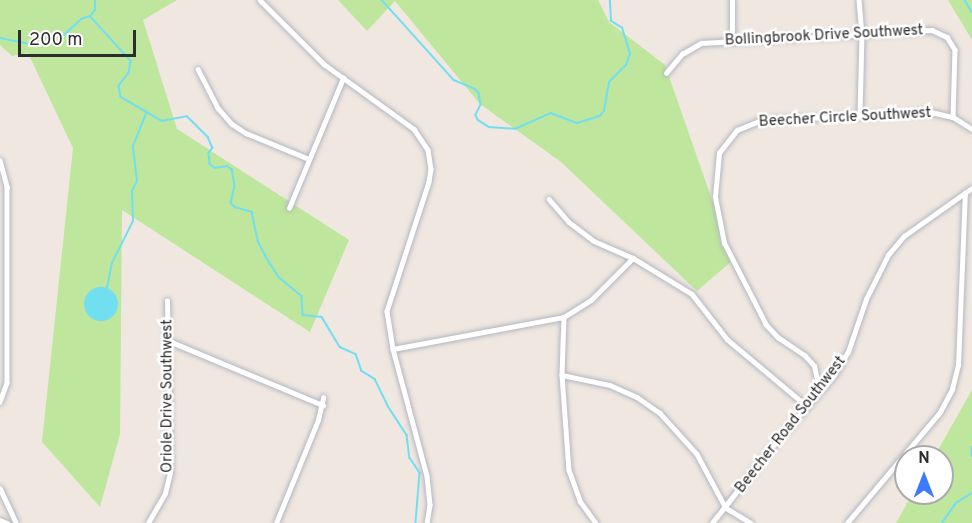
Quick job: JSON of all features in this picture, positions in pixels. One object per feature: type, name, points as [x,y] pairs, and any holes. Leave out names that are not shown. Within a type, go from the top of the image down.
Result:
[{"type":"street","points":[[260,0],[305,48],[414,129],[424,142],[430,158],[429,182],[387,305],[393,348],[427,476],[430,506],[427,523]]},
{"type":"street","points":[[732,0],[732,40]]},
{"type":"street","points":[[859,0],[862,34],[860,116]]},
{"type":"street","name":"Bollingbrook Drive Southwest","points":[[666,73],[677,58],[693,46],[732,40],[932,30],[947,37],[956,55],[953,117]]},
{"type":"street","points":[[198,69],[218,108],[232,124],[246,133],[309,159]]},
{"type":"street","points":[[289,208],[343,78]]},
{"type":"street","name":"Beecher Circle Southwest","points":[[813,399],[817,380],[814,366],[805,356],[778,338],[766,325],[724,243],[715,197],[716,164],[727,141],[737,130],[757,121],[931,112],[953,117],[972,129]]},
{"type":"street","points":[[0,160],[7,187],[7,383],[0,402]]},
{"type":"street","name":"Beecher Road Southwest","points":[[712,523],[834,375],[848,352],[866,299],[888,255],[904,236],[972,188]]},
{"type":"street","points":[[847,523],[940,412],[952,389],[958,365],[964,193]]},
{"type":"street","points":[[549,199],[569,222],[594,241],[633,258],[692,294],[728,340],[807,406]]},
{"type":"street","points":[[393,348],[542,323],[564,317],[591,300],[633,258]]},
{"type":"street","name":"Oriole Drive Southwest","points":[[148,523],[165,493],[170,473],[167,301]]},
{"type":"street","points":[[564,317],[562,375],[571,477],[580,501],[596,523]]},
{"type":"street","points":[[169,341],[323,405]]},
{"type":"street","points":[[562,375],[610,385],[637,397],[660,413],[697,454],[726,508],[752,523]]},
{"type":"street","points":[[276,523],[324,398]]},
{"type":"street","points":[[0,488],[16,523]]},
{"type":"street","points":[[0,520],[7,523]]},
{"type":"green space","points":[[0,0],[177,0],[143,20],[177,129],[349,240],[310,332],[122,210],[120,434],[100,507],[42,442],[73,148],[28,53],[12,56],[0,45]]},
{"type":"green space","points":[[338,0],[598,0],[609,22],[665,65],[733,260],[697,291],[561,162],[480,104],[395,1],[367,31]]},
{"type":"green space","points":[[948,0],[972,0],[972,40]]},
{"type":"green space","points":[[972,390],[972,523],[896,523],[906,505],[954,505],[954,445],[941,445]]},
{"type":"water","points":[[101,287],[113,292],[118,304],[113,316],[101,321],[89,316],[84,304],[89,292]]},
{"type":"waterway","points":[[91,15],[95,10],[95,0]]},
{"type":"waterway","points":[[382,0],[454,80],[479,93],[481,105],[476,115],[478,120],[489,127],[515,129],[551,113],[577,123],[600,116],[604,111],[609,82],[626,65],[630,54],[622,28],[611,21],[610,0]]},
{"type":"waterway","points":[[965,0],[972,12]]},
{"type":"waterway","points":[[90,16],[131,61],[129,73],[119,86],[121,97],[162,121],[187,116],[208,137],[213,148],[209,153],[210,164],[215,168],[227,166],[232,169],[235,186],[231,203],[235,207],[252,212],[258,241],[266,257],[279,277],[302,296],[303,315],[322,317],[340,347],[356,354],[362,371],[375,379],[388,406],[407,435],[410,458],[420,473],[416,523]]},
{"type":"waterway","points":[[0,38],[31,44],[47,35],[64,35],[81,19],[90,16]]},
{"type":"waterway","points":[[107,288],[112,263],[133,221],[132,191],[137,181],[133,146],[146,114]]},
{"type":"waterway","points":[[972,447],[972,456]]},
{"type":"waterway","points":[[942,523],[956,503],[972,493]]}]
